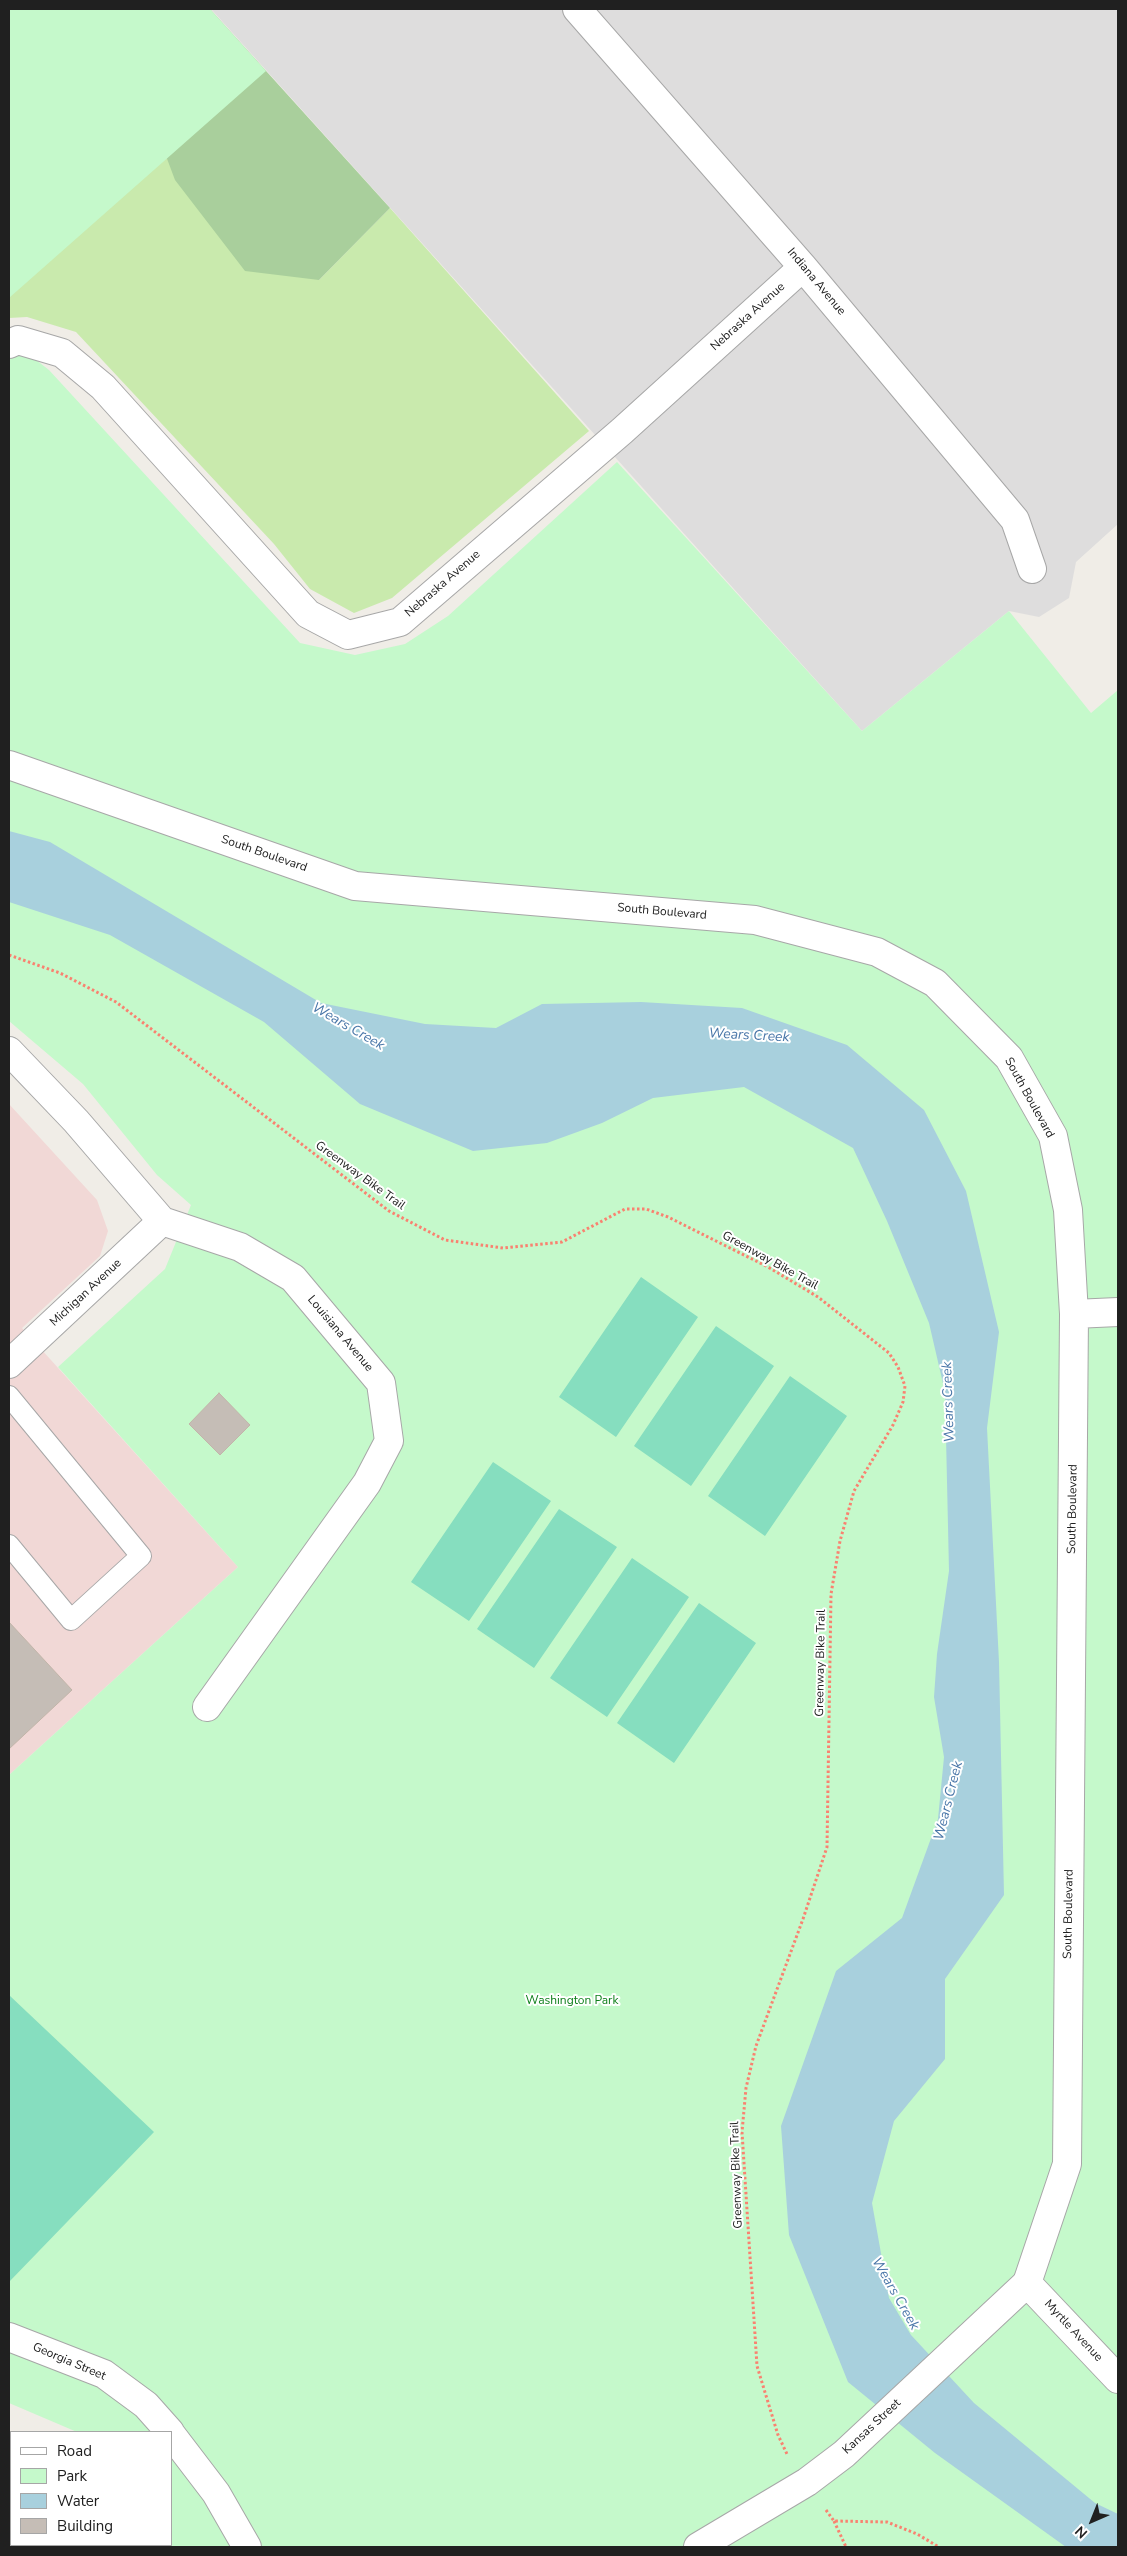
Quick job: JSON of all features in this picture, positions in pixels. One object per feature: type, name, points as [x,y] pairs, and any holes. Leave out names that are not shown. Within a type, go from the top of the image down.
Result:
[{"type":"street","name":"Indiana Avenue","points":[[577,9],[804,266],[1015,520],[1032,569]]},
{"type":"street","name":"Nebraska Avenue","points":[[9,344],[18,340],[62,353],[103,387],[308,614],[348,634],[400,622],[622,431],[804,266]]},
{"type":"street","name":"South Boulevard","points":[[9,765],[355,886],[755,920],[877,952],[935,983],[1009,1058],[1053,1136],[1068,1210],[1074,1314],[1067,2164],[1027,2283]]},
{"type":"street","points":[[9,1051],[76,1121],[162,1221]]},
{"type":"street","name":"Michigan Avenue","points":[[9,1364],[162,1221]]},
{"type":"street","name":"Louisiana Avenue","points":[[162,1221],[240,1247],[292,1278],[381,1383],[389,1441],[367,1483],[207,1707]]},
{"type":"street","points":[[1074,1314],[1118,1312]]},
{"type":"street","name":"Kansas Street","points":[[698,2547],[806,2482],[844,2454],[1027,2283]]},
{"type":"street","name":"Myrtle Avenue","points":[[1027,2283],[1118,2379]]},
{"type":"street","name":"Georgia Street","points":[[9,2337],[104,2374],[146,2404],[168,2431]]},
{"type":"street","name":"Georgia Street","points":[[172,2436],[216,2494],[248,2547]]},
{"type":"lane","points":[[9,1396],[142,1556],[71,1620],[9,1545]]},
{"type":"path","name":"Greenway Bike Trail","points":[[9,955],[60,973],[116,1002],[389,1211],[445,1240],[503,1248],[562,1242],[625,1209],[646,1209],[668,1217],[768,1267],[818,1297],[889,1353],[898,1368],[905,1386],[903,1402],[893,1424],[854,1491],[840,1541],[831,1594],[826,1847],[803,1920],[756,2046],[746,2088],[742,2132],[757,2366],[778,2435],[786,2452]]},
{"type":"path","points":[[827,2510],[846,2547]]},
{"type":"path","points":[[834,2521],[887,2522],[917,2534],[939,2547]]},
{"type":"shaded area","points":[[211,9],[1118,9],[1118,524],[1076,562],[1069,598],[1039,617],[1009,611],[862,731]]},
{"type":"shaded area","points":[[9,1104],[97,1200],[108,1231],[100,1256],[22,1328],[238,1567],[9,1775]]},
{"type":"green space","points":[[9,9],[210,9],[390,208],[319,280],[245,271],[175,180],[145,100]]},
{"type":"green space","points":[[9,9],[210,9],[266,71],[9,298]]},
{"type":"green space","points":[[145,100],[319,280],[390,208],[589,431],[392,598],[354,613],[310,589],[274,544],[76,332],[27,317],[9,318],[9,267]]},
{"type":"green space","name":"Washington Park","points":[[9,339],[49,370],[300,643],[355,655],[405,644],[448,616],[617,462],[862,731],[1009,611],[1091,713],[1118,690],[1118,2547],[161,2547],[172,2546],[172,2431],[75,2431],[9,2403],[9,1775],[238,1567],[58,1367],[165,1269],[191,1205],[157,1175],[83,1084],[9,1021]]},
{"type":"green space","points":[[641,1277],[698,1317],[616,1437],[559,1397]]},
{"type":"green space","points":[[716,1326],[774,1366],[691,1486],[634,1446]]},
{"type":"green space","points":[[790,1376],[847,1416],[765,1536],[708,1496]]},
{"type":"green space","points":[[493,1462],[551,1501],[469,1621],[411,1582]]},
{"type":"green space","points":[[559,1509],[617,1547],[534,1668],[477,1629]]},
{"type":"green space","points":[[632,1558],[689,1597],[607,1717],[550,1678]]},
{"type":"green space","points":[[699,1603],[756,1643],[674,1763],[617,1723]]},
{"type":"green space","points":[[9,1995],[154,2132],[9,2282]]},
{"type":"water","name":"Wears Creek","points":[[9,831],[50,842],[321,1003],[425,1024],[496,1028],[542,1004],[641,1002],[742,1008],[847,1045],[924,1110],[966,1191],[999,1332],[987,1428],[999,1662],[1004,1895],[945,1979],[945,2059],[894,2121],[872,2203],[889,2298],[911,2335],[974,2403],[1095,2503],[1118,2514],[1118,2547],[1066,2547],[935,2453],[848,2382],[789,2235],[781,2126],[836,1971],[902,1918],[938,1819],[944,1757],[934,1697],[937,1654],[949,1571],[945,1392],[929,1323],[887,1221],[853,1148],[744,1087],[653,1098],[602,1123],[547,1143],[473,1151],[360,1104],[264,1022],[110,935],[9,902]]},
{"type":"building","points":[[219,1393],[250,1425],[220,1455],[189,1424]]},
{"type":"building","points":[[9,1622],[72,1690],[9,1749]]},
{"type":"building","points":[[9,2502],[10,2546],[56,2546],[54,2547],[9,2547]]}]
